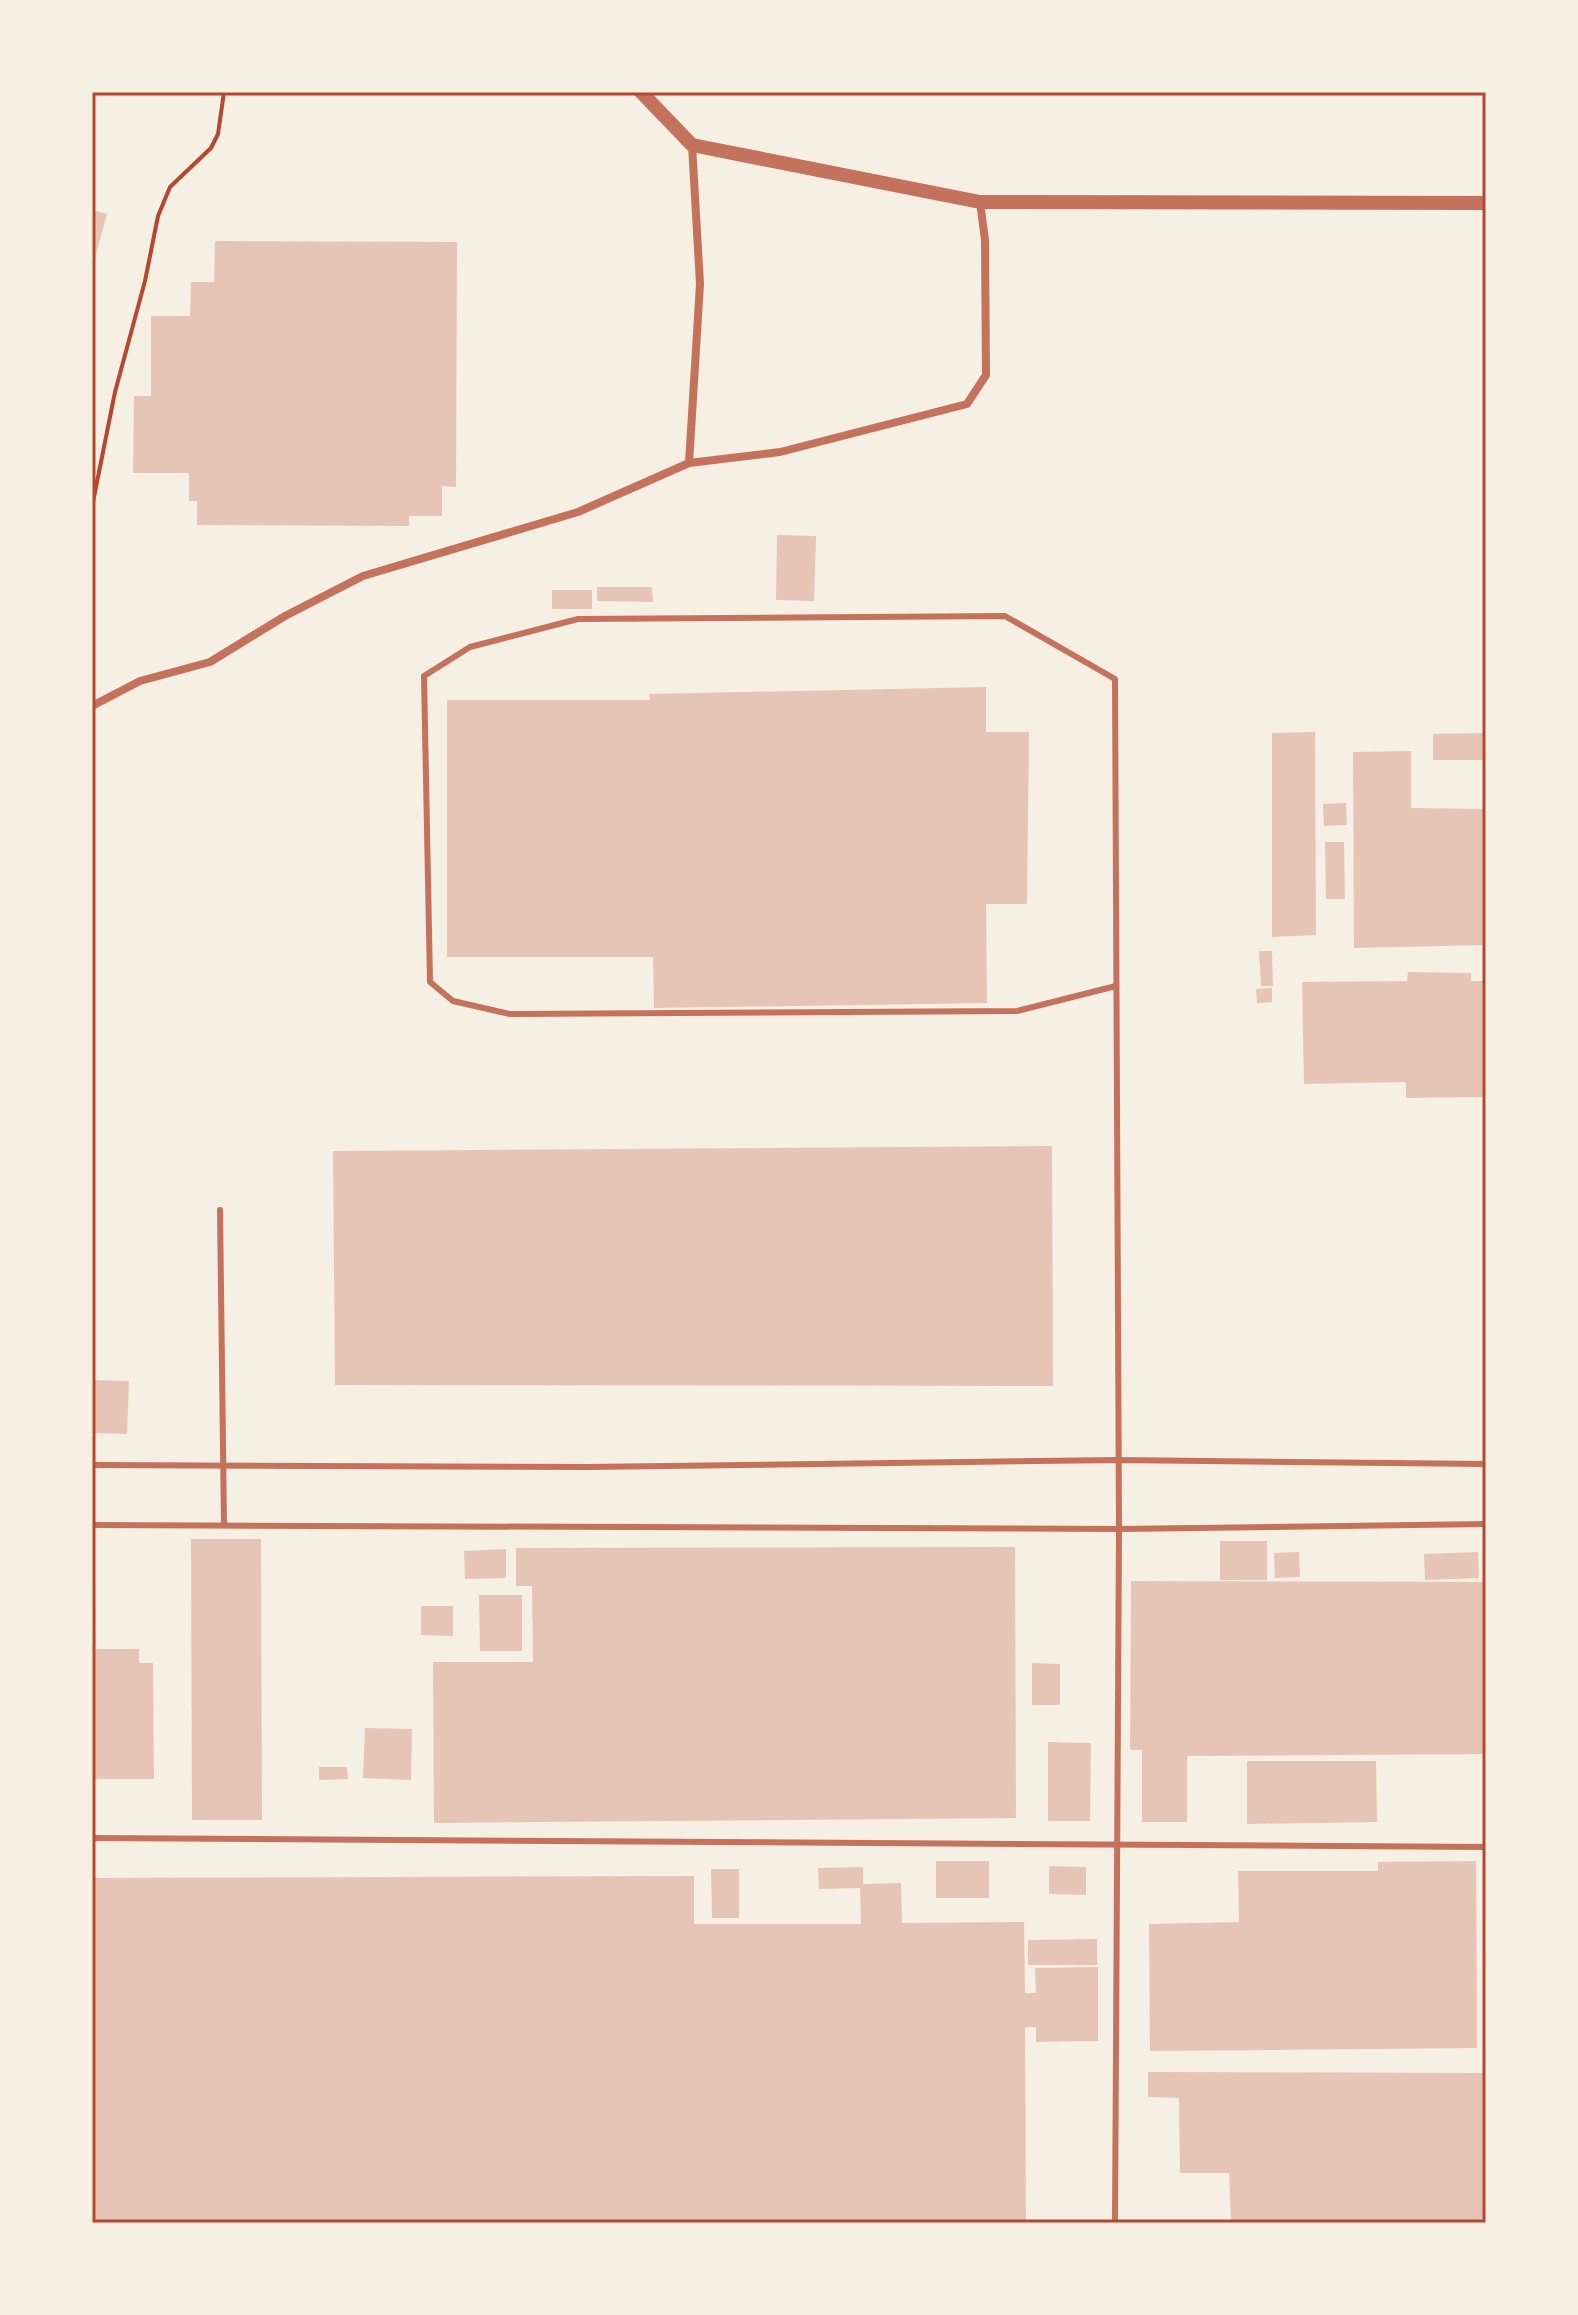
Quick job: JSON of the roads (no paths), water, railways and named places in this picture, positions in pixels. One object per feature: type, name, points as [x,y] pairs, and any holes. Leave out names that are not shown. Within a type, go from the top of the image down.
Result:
[{"type":"street","points":[[641,92],[692,145],[980,202],[1486,203]]},
{"type":"street","points":[[689,463],[700,284],[692,145]]},
{"type":"street","points":[[92,706],[140,681],[210,662],[285,616],[363,576],[578,512],[689,463],[780,452],[967,404],[986,375],[985,240],[980,202]]},
{"type":"lane","points":[[1115,2223],[1119,1529],[1115,679],[1005,616],[578,619],[470,647],[424,676],[430,982],[453,1001],[510,1014],[1017,1011],[1116,986]]},
{"type":"lane","points":[[220,1210],[224,1525]]},
{"type":"lane","points":[[92,1465],[587,1467],[1118,1460],[1486,1464]]},
{"type":"lane","points":[[92,1525],[1119,1529],[1486,1524]]},
{"type":"lane","points":[[92,1838],[1486,1847]]}]
